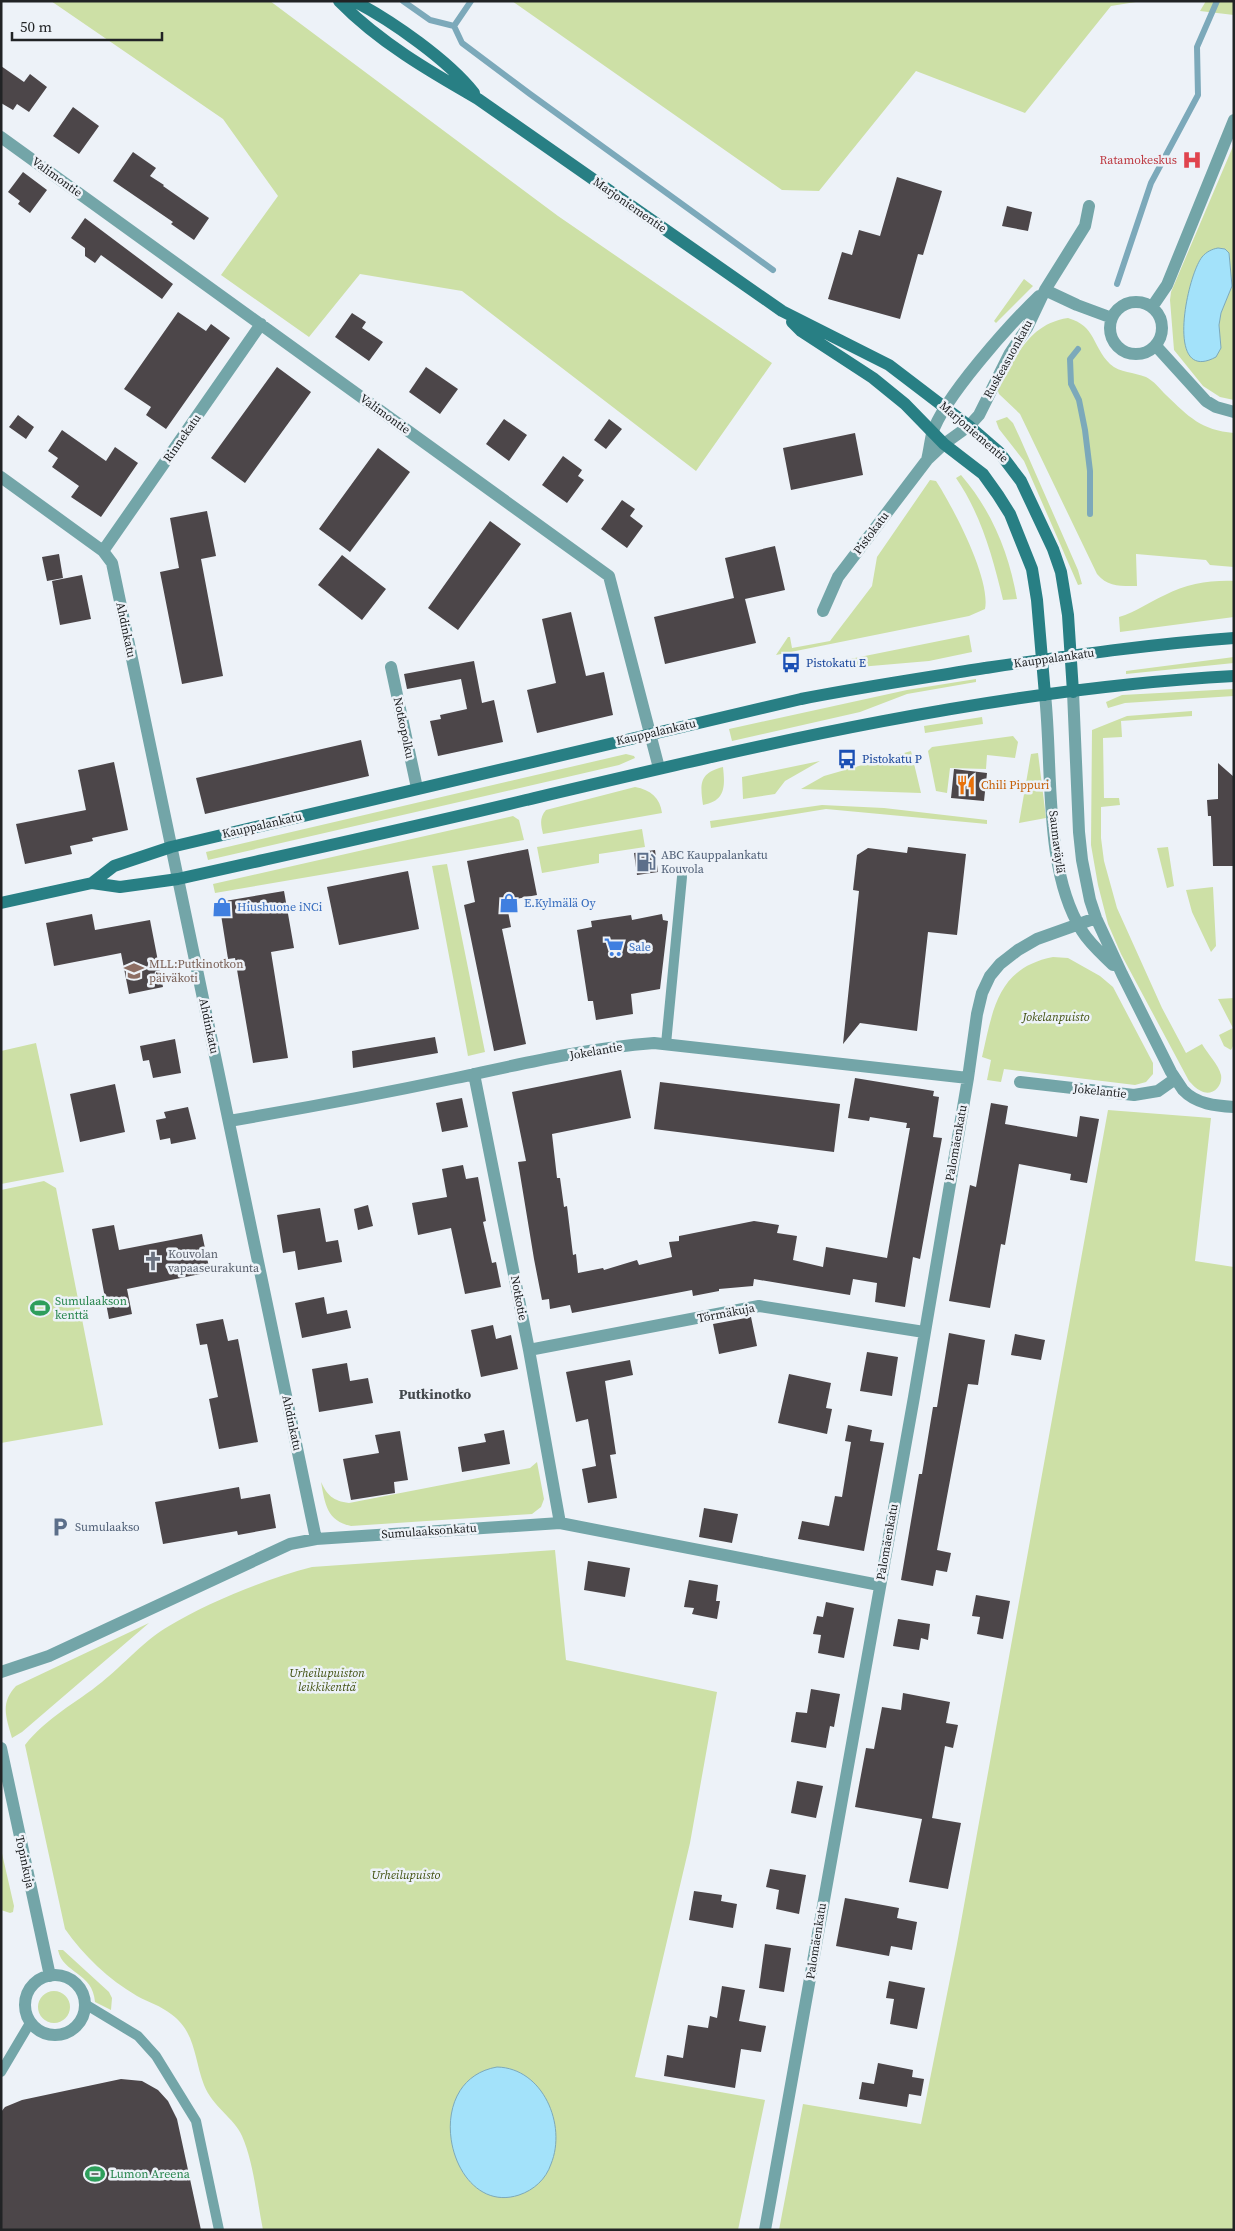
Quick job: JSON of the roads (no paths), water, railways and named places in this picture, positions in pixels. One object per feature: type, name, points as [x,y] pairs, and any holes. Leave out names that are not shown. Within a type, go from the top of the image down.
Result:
[{"type":"main road","name":"Marjoniementie","points":[[340,1],[357,19],[392,46],[478,99],[782,311],[889,365],[969,426],[1011,466],[1031,500],[1053,549],[1066,594],[1073,692]]},
{"type":"main road","name":"Marjoniementie","points":[[354,1],[402,31],[460,76],[478,99]]},
{"type":"main road","name":"Marjoniementie","points":[[782,311],[801,331],[873,378],[905,404],[944,444],[983,474],[1010,514],[1032,569],[1037,600],[1042,660]]},
{"type":"main road","name":"Kauppalankatu","points":[[92,883],[114,866],[171,847],[650,733],[858,688],[1071,656],[1189,641],[1234,638]]},
{"type":"main road","name":"Saumaväylä","points":[[1042,660],[1045,695]]},
{"type":"main road","name":"Kauppalankatu","points":[[1,903],[92,883],[120,887],[178,879],[506,805],[659,768],[845,729],[1045,695],[1234,676]]},
{"type":"street","points":[[1152,308],[1166,285],[1234,120]]},
{"type":"street","name":"Valimontie","points":[[1,137],[609,576],[659,768]]},
{"type":"street","name":"Ruskeasuonkatu","points":[[944,444],[969,426],[978,415],[1010,352],[1027,328],[1045,290],[1085,226],[1089,206]]},
{"type":"street","points":[[1045,290],[1077,305],[1112,318]]},
{"type":"street","name":"Ruskeasuonkatu","points":[[946,408],[964,381],[1019,315],[1045,290]]},
{"type":"street","points":[[1132,302],[1140,302],[1152,308],[1161,318],[1162,326],[1162,335],[1156,346],[1136,355],[1120,349],[1111,334],[1112,318],[1124,305],[1132,302]]},
{"type":"street","name":"Rinnekatu","points":[[104,551],[261,324]]},
{"type":"street","points":[[1156,346],[1206,401],[1216,407],[1234,412]]},
{"type":"street","name":"Pistokatu","points":[[927,460],[932,433],[946,408]]},
{"type":"street","name":"Pistokatu","points":[[823,610],[838,577],[927,460],[944,444]]},
{"type":"street","name":"Ahdinkatu","points":[[1,477],[104,551],[112,563],[316,1539]]},
{"type":"street","name":"Notkopolku","points":[[391,667],[417,788]]},
{"type":"street","name":"Saumaväylä","points":[[1073,692],[1082,860],[1096,918],[1122,974],[1183,1090],[1193,1098],[1211,1104],[1234,1107]]},
{"type":"street","name":"Saumaväylä","points":[[1045,695],[1056,850],[1061,876],[1078,924],[1084,934],[1122,974]]},
{"type":"street","name":"Palomäenkatu","points":[[765,2230],[914,1397],[982,993],[990,976],[1000,964],[1018,950],[1037,939],[1096,918]]},
{"type":"street","name":"Jokelantie","points":[[228,1121],[628,1045],[666,1044],[968,1078]]},
{"type":"street","name":"Notkotie","points":[[474,1074],[529,1350],[560,1523]]},
{"type":"street","name":"Jokelantie","points":[[1020,1082],[1134,1095],[1158,1091],[1176,1079]]},
{"type":"street","name":"Törmäkuja","points":[[529,1350],[759,1306],[924,1332]]},
{"type":"street","name":"Sumulaaksonkatu","points":[[1,1672],[48,1656],[290,1544],[316,1539],[560,1523],[879,1585]]},
{"type":"street","name":"Topinkuja","points":[[1,1748],[50,1976]]},
{"type":"street","points":[[50,1976],[64,1977],[73,1982],[82,1994],[85,2004],[82,2018],[69,2032],[49,2035],[39,2031],[30,2023],[26,2013],[25,1999],[29,1989],[40,1979],[50,1976]]},
{"type":"lane","points":[[666,1044],[682,877]]},
{"type":"lane","points":[[85,2004],[138,2036],[156,2056],[196,2121],[219,2230]]},
{"type":"lane","points":[[1,2072],[30,2023]]},
{"type":"water","points":[[1218,248],[1225,249],[1229,253],[1232,286],[1221,313],[1219,325],[1221,348],[1216,357],[1200,362],[1190,356],[1185,343],[1186,304],[1196,268],[1202,257],[1209,251]]},
{"type":"water","points":[[497,2067],[513,2070],[527,2077],[539,2088],[553,2116],[556,2133],[555,2149],[551,2164],[539,2183],[519,2195],[495,2197],[475,2187],[461,2168],[452,2145],[451,2120],[457,2096],[472,2077]]},
{"type":"waterway","points":[[403,1],[430,20],[454,26],[462,43],[773,270]]},
{"type":"waterway","points":[[454,26],[471,1]]},
{"type":"waterway","points":[[1117,284],[1151,183],[1198,95],[1197,47],[1217,1]]},
{"type":"waterway","points":[[1078,349],[1070,359],[1071,384],[1079,400],[1085,430],[1090,471],[1090,514]]},
{"type":"place","name":"Ratamokeskus","points":[[1192,160]]},
{"type":"place","name":"Pistokatu E","points":[[791,663]]},
{"type":"place","name":"Pistokatu P","points":[[847,759]]},
{"type":"place","name":"Chili Pippuri","points":[[966,785]]},
{"type":"place","name":"ABC Kauppalankatu Kouvola","points":[[646,862]]},
{"type":"place","name":"E.Kylmälä Oy","points":[[509,903]]},
{"type":"place","name":"Hiushuone iNCi","points":[[222,907]]},
{"type":"place","name":"Sale","points":[[614,947]]},
{"type":"place","name":"MLL:Putkinotkon päiväkoti","points":[[134,971]]},
{"type":"place","name":"Kouvolan vapaaseurakunta","points":[[153,1261]]},
{"type":"place","name":"Sumulaakson kenttä","points":[[40,1308]]},
{"type":"place","name":"Sumulaakso","points":[[60,1527]]},
{"type":"place","name":"Lumon Areena","points":[[95,2174]]},
{"type":"district","name":"Putkinotko","points":[[435,1394]]},
{"type":"park label","name":"Jokelanpuisto","points":[[1056,1017]]},
{"type":"park label","name":"Urheilupuiston leikkikenttä","points":[[327,1680]]},
{"type":"park label","name":"Urheilupuisto","points":[[406,1875]]}]
